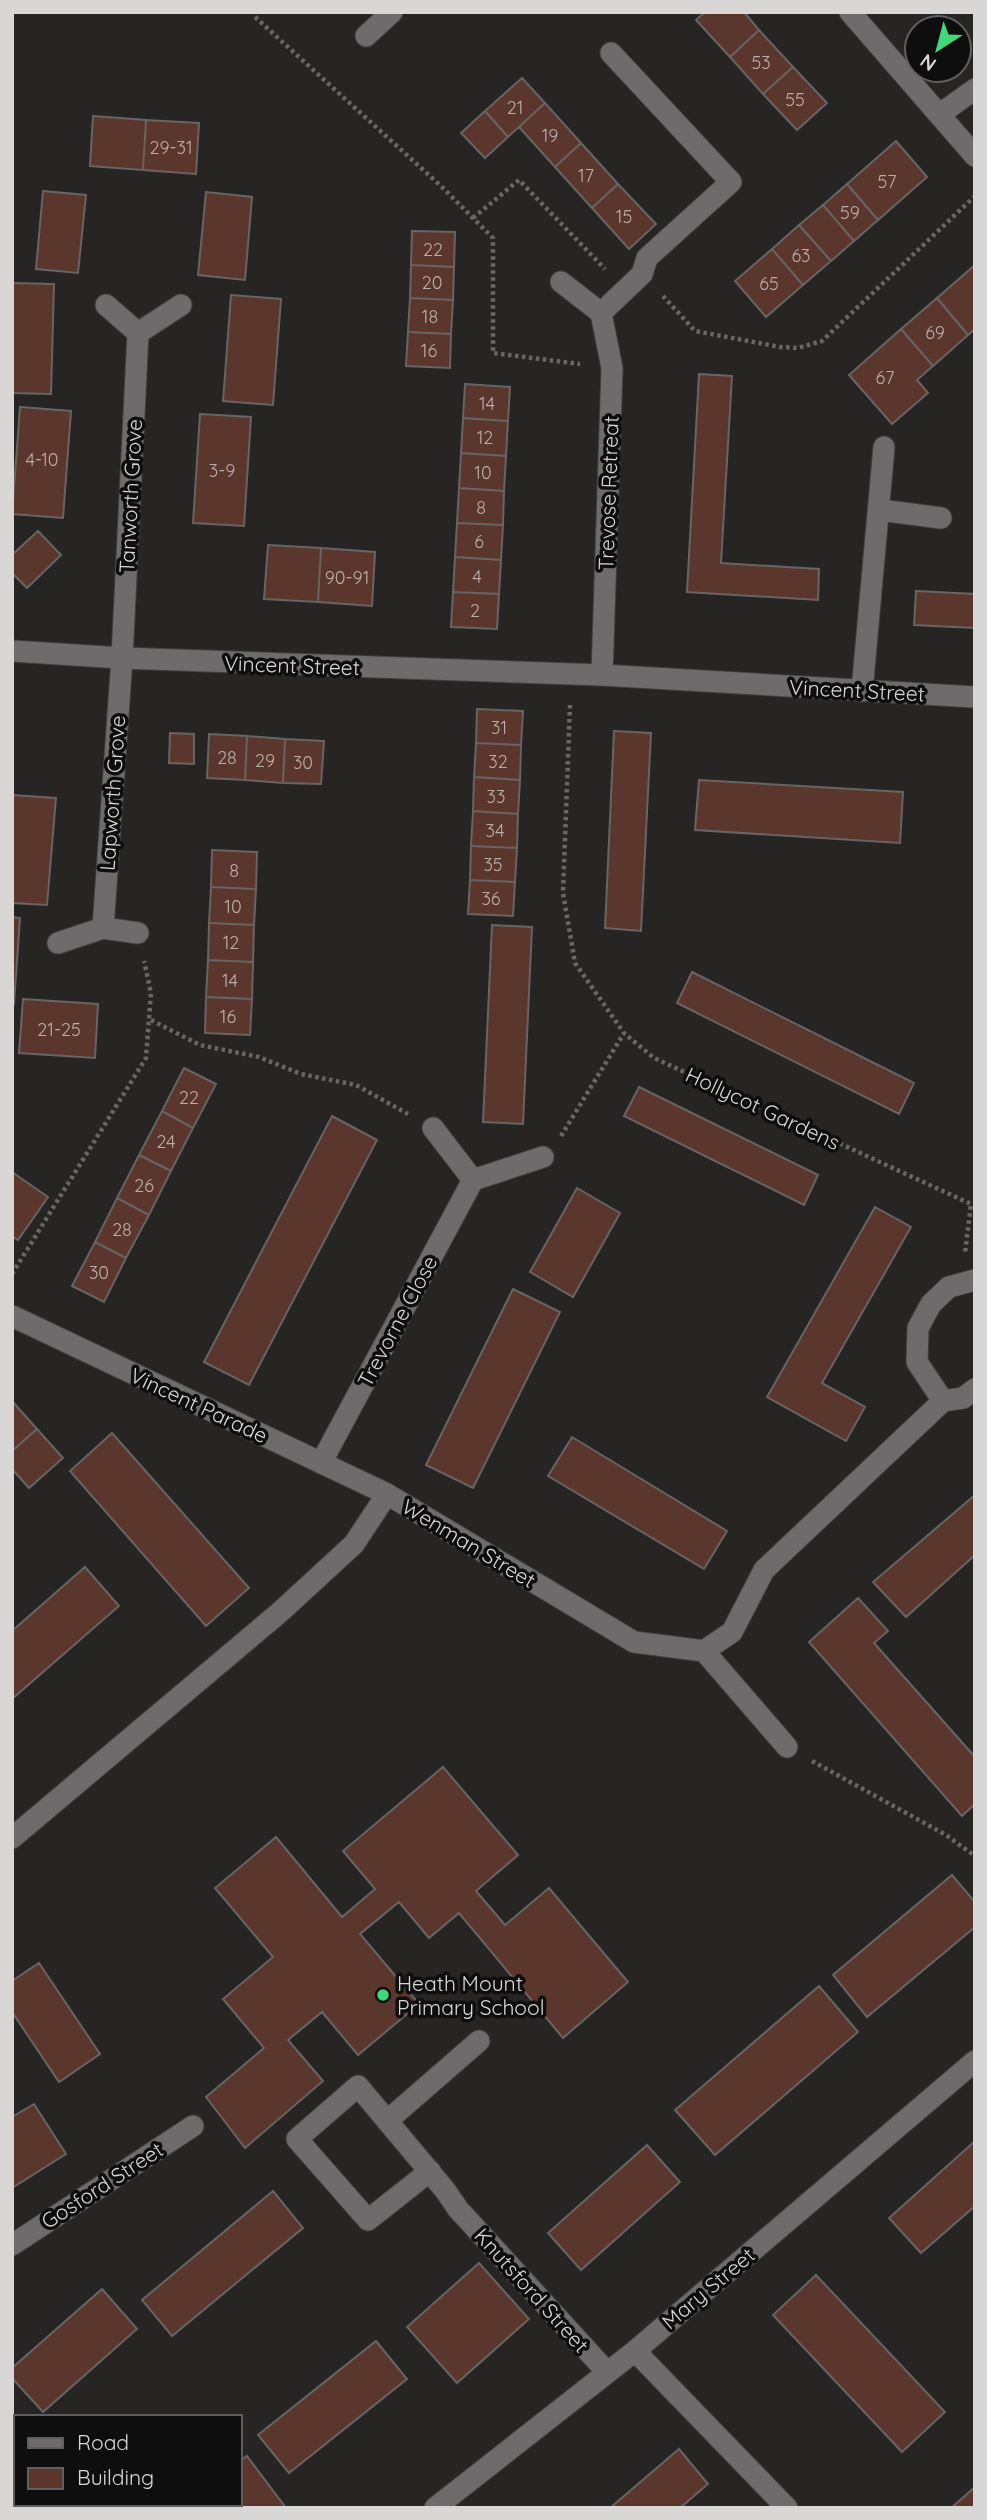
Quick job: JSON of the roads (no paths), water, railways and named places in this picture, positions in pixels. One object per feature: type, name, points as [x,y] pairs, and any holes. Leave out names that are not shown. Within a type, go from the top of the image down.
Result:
[{"type":"street","points":[[366,36],[392,12]]},
{"type":"street","points":[[850,12],[975,156]]},
{"type":"street","points":[[561,282],[601,313],[642,274],[648,258],[731,182],[611,53]]},
{"type":"street","points":[[940,114],[975,89]]},
{"type":"street","points":[[106,305],[138,333],[181,305]]},
{"type":"street","name":"Trevose Retreat","points":[[601,313],[612,368],[602,675]]},
{"type":"street","name":"Tanworth Grove","points":[[122,658],[138,333]]},
{"type":"street","points":[[862,691],[884,447]]},
{"type":"street","points":[[880,510],[941,517]]},
{"type":"street","name":"Vincent Street","points":[[12,651],[122,658],[602,675],[975,697]]},
{"type":"street","name":"Lapworth Grove","points":[[103,928],[122,658]]},
{"type":"street","points":[[58,943],[103,928],[138,933]]},
{"type":"street","points":[[433,1128],[473,1180],[543,1157]]},
{"type":"street","name":"Trevorne Close","points":[[321,1463],[473,1180]]},
{"type":"street","points":[[943,1401],[917,1362],[918,1328],[931,1304],[949,1287],[968,1281]]},
{"type":"street","name":"Vincent Parade","points":[[12,1316],[387,1494]]},
{"type":"street","points":[[787,1747],[704,1651],[732,1632],[764,1570],[943,1401],[963,1398],[975,1389]]},
{"type":"street","name":"Wenman Street","points":[[12,1838],[354,1544],[387,1494],[634,1642],[704,1651]]},
{"type":"street","points":[[387,2121],[479,2041]]},
{"type":"street","name":"Mary Street","points":[[435,2508],[635,2351],[975,2061]]},
{"type":"street","name":"Knutsford Street","points":[[430,2171],[368,2220],[297,2138],[358,2086],[430,2171],[458,2209],[607,2372]]},
{"type":"street","name":"Gosford Street","points":[[12,2245],[193,2126]]},
{"type":"street","points":[[635,2351],[787,2508]]},
{"type":"place","name":"Heath Mount Primary School","points":[[383,1995]]}]
